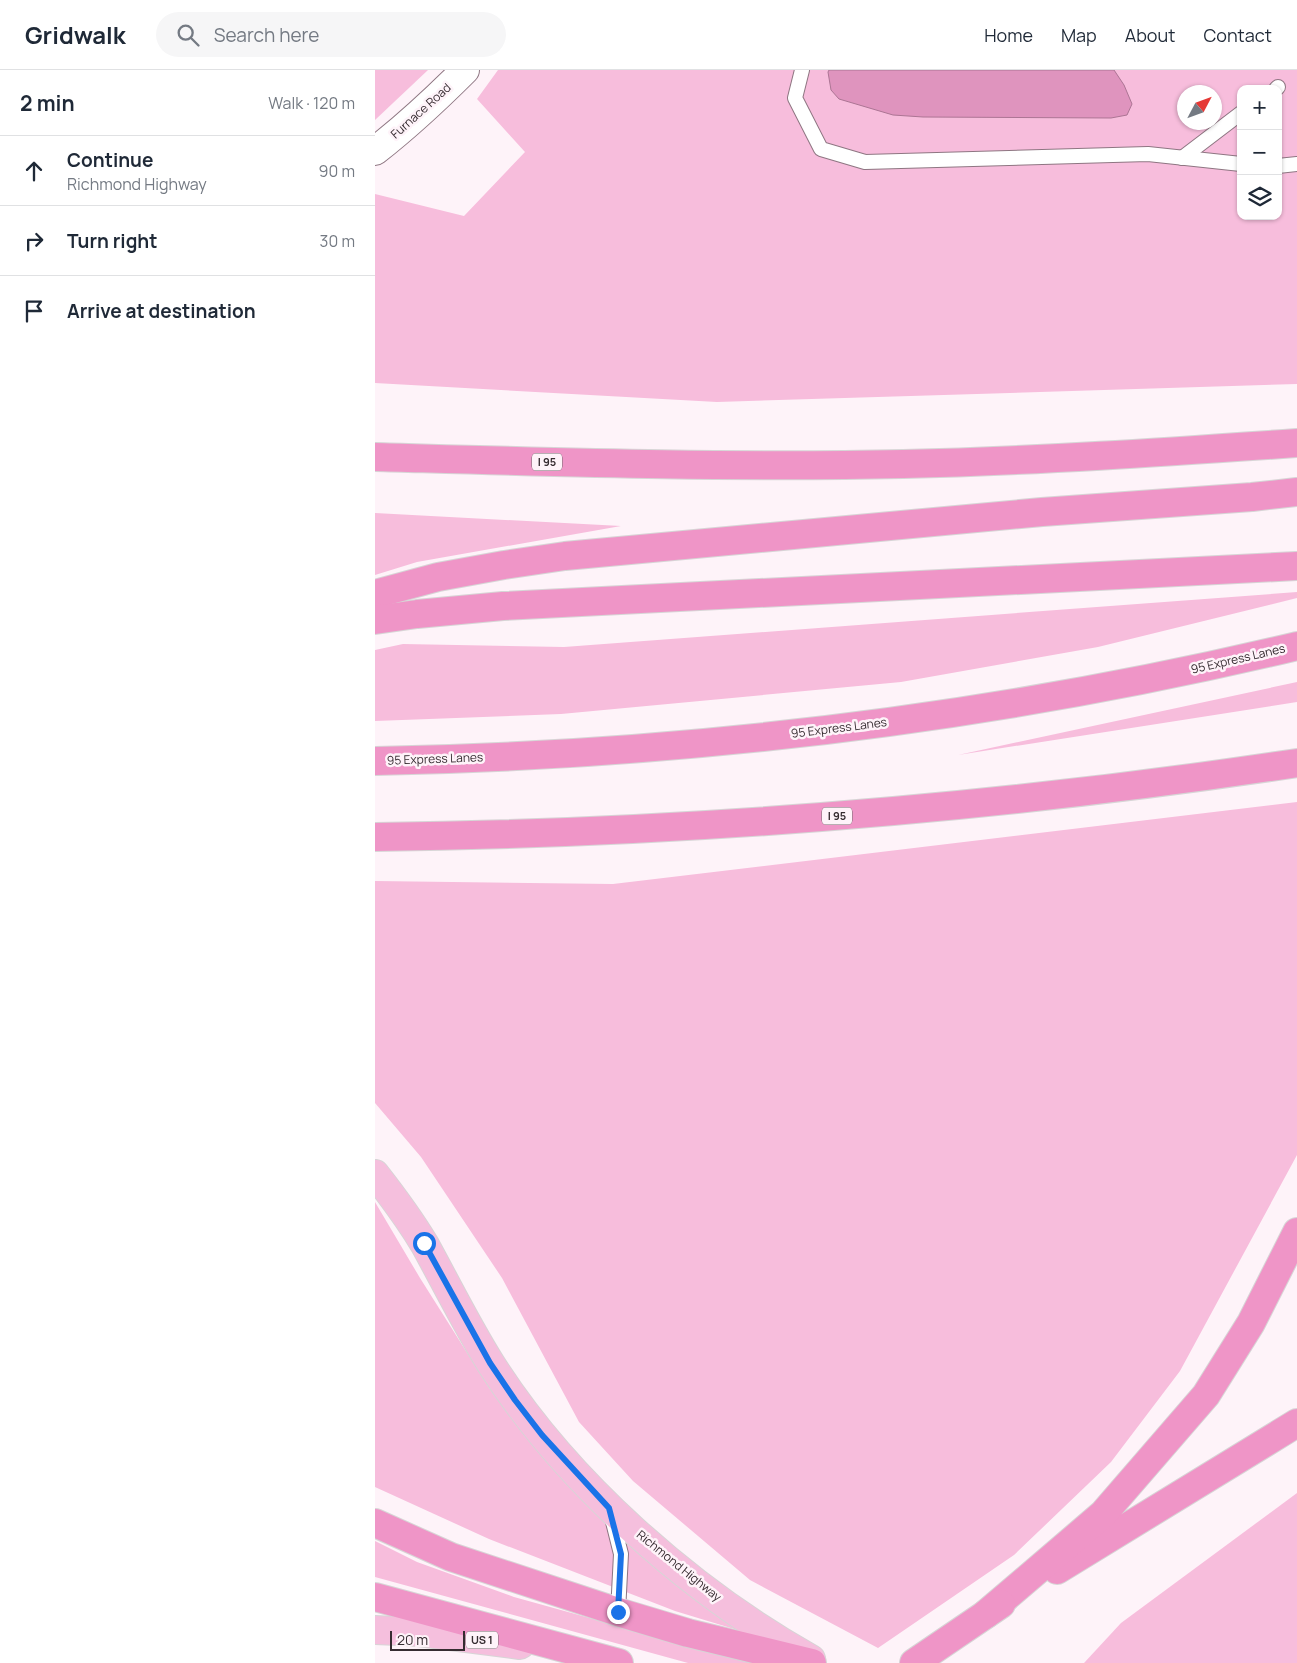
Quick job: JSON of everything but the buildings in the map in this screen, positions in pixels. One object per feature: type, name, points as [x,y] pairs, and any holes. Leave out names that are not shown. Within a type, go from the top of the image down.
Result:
[{"type":"highway","name":"I 95","points":[[375,457],[718,466],[903,464],[1085,458],[1297,443]]},
{"type":"highway","points":[[375,594],[447,576],[565,556],[1042,512],[1297,492]]},
{"type":"highway","points":[[375,620],[503,606],[1297,566]]},
{"type":"highway","name":"95 Express Lanes","points":[[375,761],[444,760],[577,753],[778,736],[955,712],[1038,698],[1150,678],[1297,646]]},
{"type":"highway","name":"I 95","points":[[375,836],[582,832],[706,826],[874,813],[1054,795],[1297,763]]},
{"type":"highway","points":[[986,1614],[1103,1514],[1207,1395],[1251,1324],[1297,1232]]},
{"type":"highway","points":[[914,1663],[986,1614],[1297,1424]]},
{"type":"highway","points":[[375,1523],[451,1557],[618,1612],[687,1633],[812,1663]]},
{"type":"highway","points":[[375,1597],[589,1654]]},
{"type":"highway","name":"US 1","points":[[589,1654],[619,1663]]},
{"type":"main road","name":"Furnace Road","points":[[375,151],[435,100],[465,70]]},
{"type":"main road","name":"Richmond Highway","points":[[375,1174],[424,1243],[490,1363],[542,1435],[609,1508],[657,1550],[711,1593],[772,1637],[819,1663]]},
{"type":"main road","name":"US 1","points":[[375,1630],[419,1632],[589,1654]]},
{"type":"lane","points":[[802,70],[795,98],[821,149],[865,162],[1148,154],[1237,164]]},
{"type":"lane","points":[[1182,158],[1237,116]]},
{"type":"lane","points":[[1282,166],[1297,164]]},
{"type":"lane","points":[[609,1508],[621,1554],[618,1612]]},
{"type":"shaded area","points":[[375,70],[428,70],[375,120]]},
{"type":"shaded area","points":[[498,70],[1297,70],[1297,384],[717,402],[375,383],[375,194],[464,216],[525,152],[477,99]]},
{"type":"shaded area","points":[[829,70],[1114,70],[1124,85],[1132,104],[1127,115],[1111,118],[923,117],[893,115],[839,99],[831,90]]},
{"type":"shaded area","points":[[375,513],[621,526],[417,562],[375,575]]},
{"type":"shaded area","points":[[1297,592],[1297,598],[1098,647],[901,682],[561,714],[375,721],[375,650],[403,644],[564,647]]},
{"type":"shaded area","points":[[1297,682],[1297,702],[958,755]]},
{"type":"shaded area","points":[[1297,802],[1297,1155],[1180,1371],[1111,1462],[1014,1555],[878,1648],[750,1580],[633,1481],[579,1422],[502,1278],[421,1157],[375,1103],[375,881],[613,884]]},
{"type":"shaded area","points":[[375,1202],[490,1389],[558,1474],[655,1567],[744,1632],[675,1611],[489,1539],[375,1487]]},
{"type":"shaded area","points":[[1297,1493],[1297,1663],[1084,1663],[1121,1623]]},
{"type":"shaded area","points":[[375,1541],[417,1562],[514,1597],[752,1663],[688,1663],[375,1577]]},
{"type":"route","points":[[424,1243],[490,1363],[515,1400],[542,1435],[609,1508],[621,1554],[618,1612]]}]
